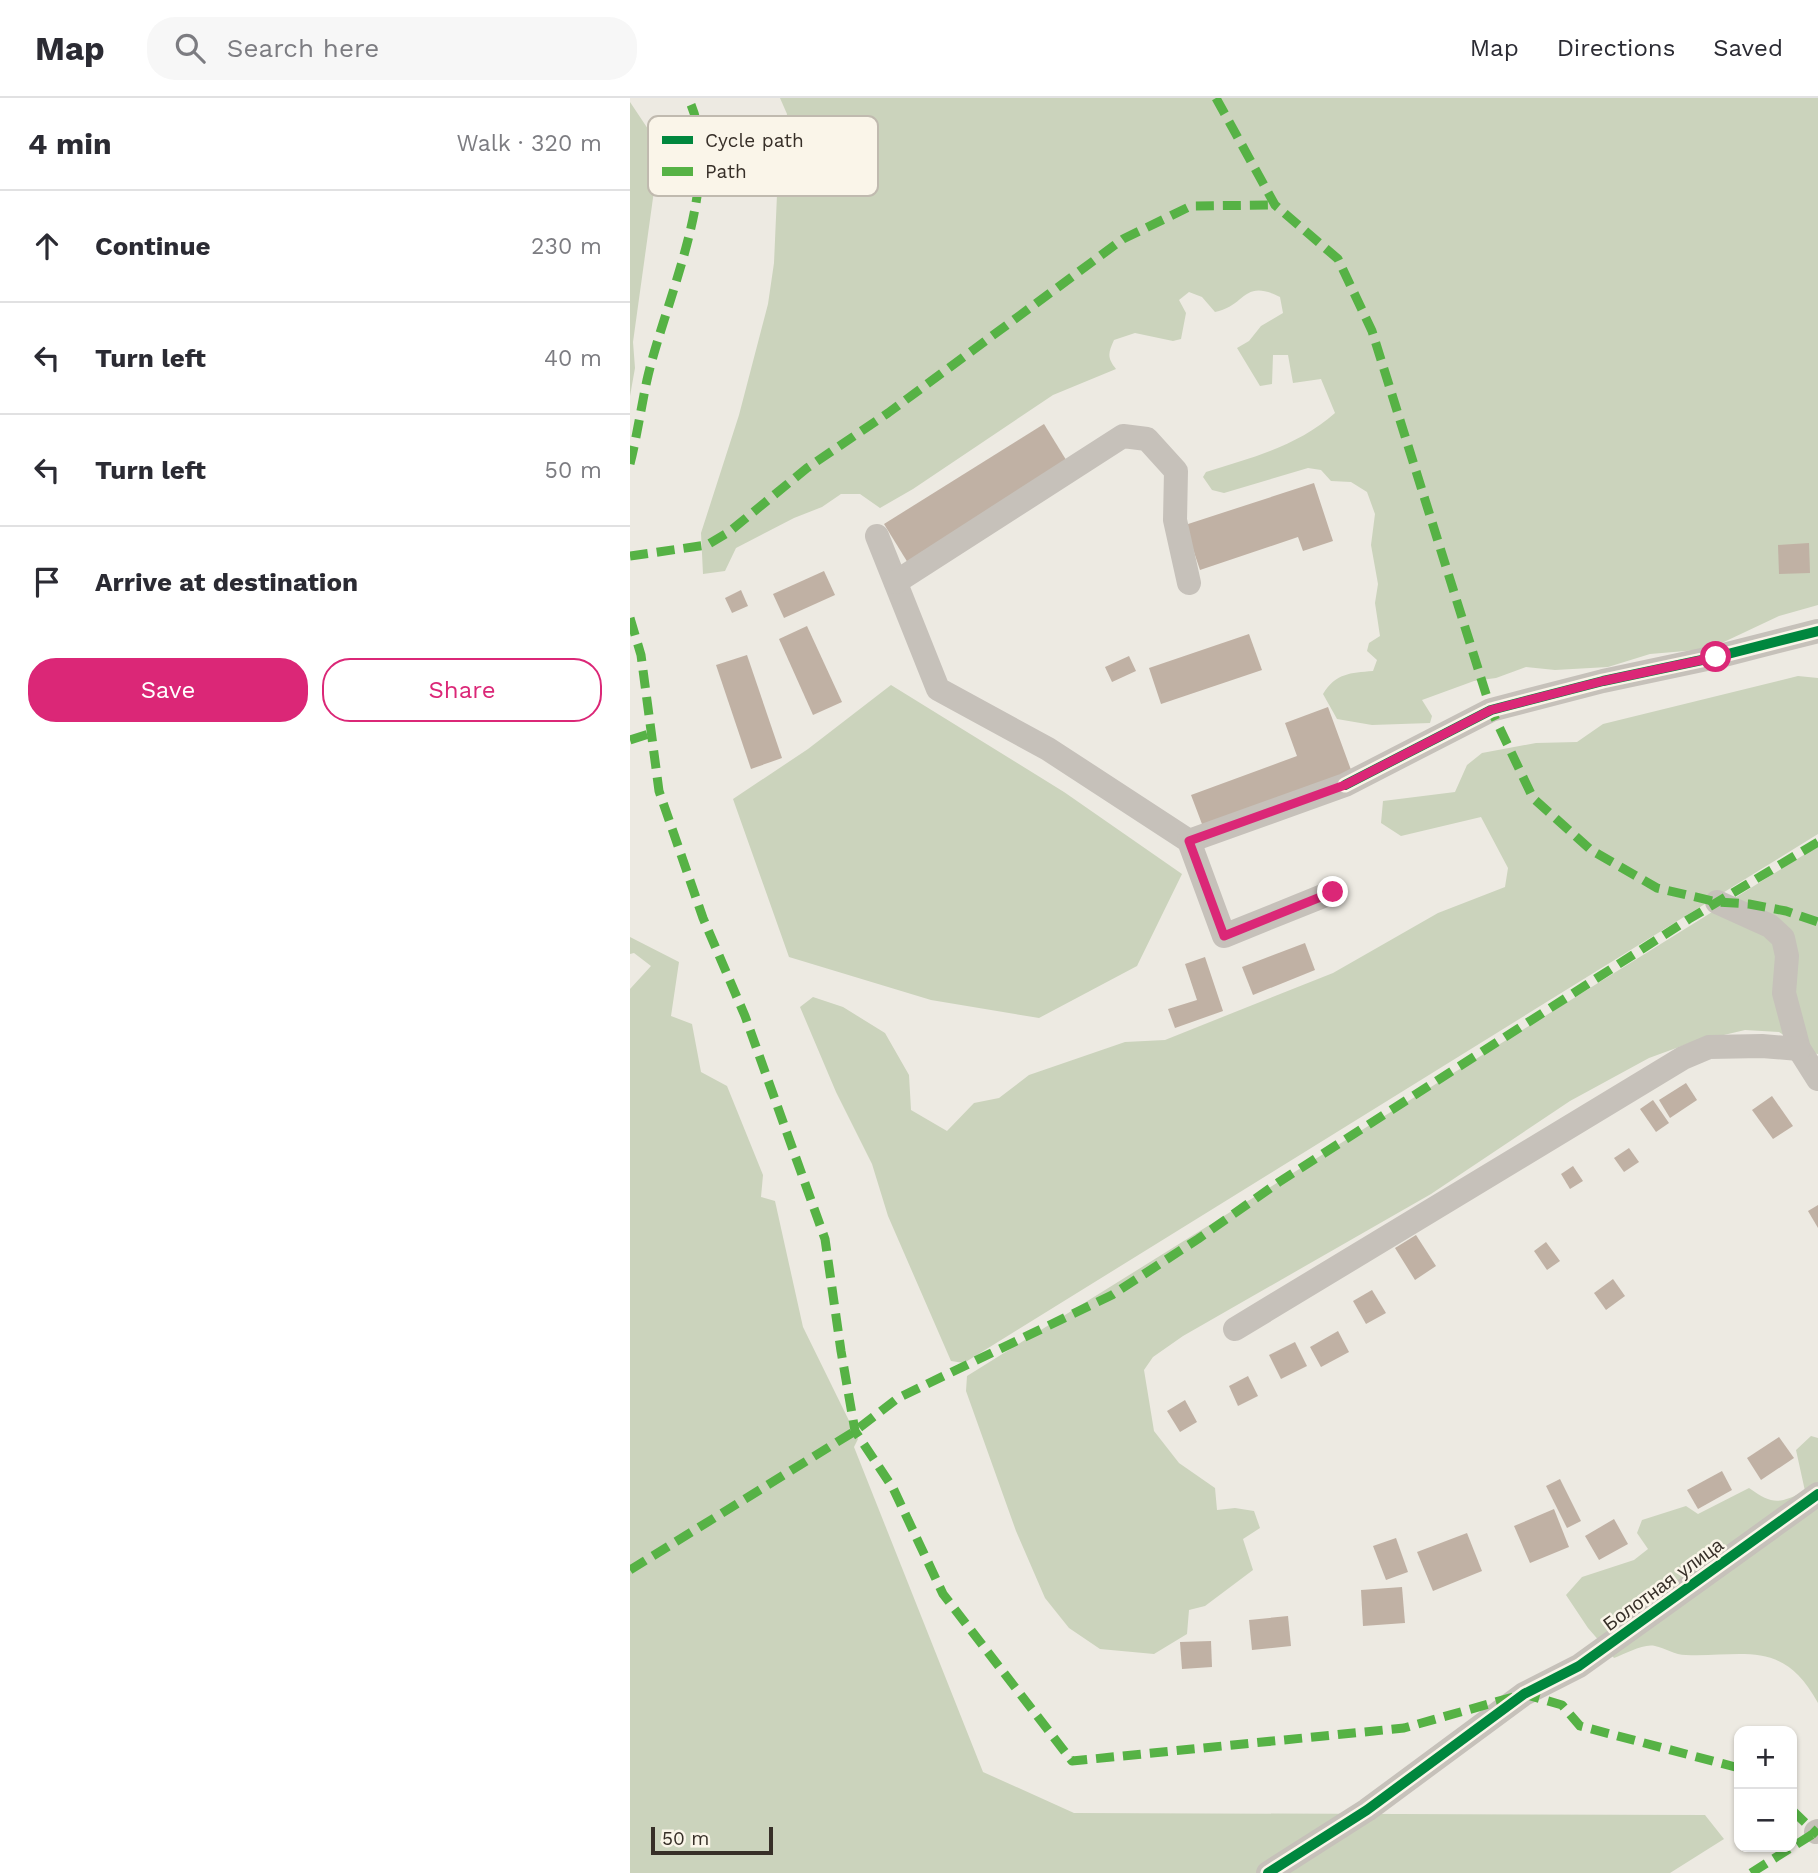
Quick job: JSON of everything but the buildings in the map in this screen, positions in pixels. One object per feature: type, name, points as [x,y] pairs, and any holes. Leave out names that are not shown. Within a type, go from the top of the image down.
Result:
[{"type":"street","points":[[896,582],[1123,436],[1147,439],[1176,471],[1175,520],[1189,583]]},
{"type":"street","points":[[877,536],[938,689],[1048,749],[1189,841],[1224,936],[1333,892]]},
{"type":"street","points":[[1189,841],[1345,785],[1491,710],[1818,631]]},
{"type":"street","points":[[1717,902],[1770,926],[1783,939],[1787,956],[1784,993],[1798,1049],[1818,1079]]},
{"type":"street","points":[[1236,1329],[1683,1058],[1709,1047],[1762,1046],[1798,1049]]},
{"type":"street","name":"Болотная улица","points":[[1268,1873],[1367,1810],[1524,1693],[1579,1666],[1818,1494]]},
{"type":"green space","points":[[780,98],[1818,98],[1818,605],[1779,616],[1709,649],[1650,654],[1608,667],[1555,670],[1526,667],[1496,678],[1474,681],[1422,700],[1432,716],[1430,723],[1372,725],[1337,719],[1323,694],[1338,678],[1373,671],[1377,660],[1367,651],[1369,643],[1380,636],[1375,603],[1378,584],[1371,545],[1375,514],[1367,492],[1351,482],[1331,481],[1321,470],[1308,468],[1224,493],[1212,490],[1203,477],[1206,472],[1290,442],[1335,413],[1321,379],[1293,383],[1288,355],[1273,355],[1272,384],[1260,386],[1237,348],[1249,341],[1261,326],[1283,313],[1280,297],[1259,290],[1215,312],[1202,297],[1189,292],[1179,300],[1186,313],[1181,339],[1173,341],[1135,333],[1114,340],[1109,355],[1116,369],[1053,395],[913,489],[880,508],[860,494],[841,494],[822,507],[794,518],[736,548],[725,571],[703,574],[701,533],[739,415],[768,304],[774,263],[777,196],[878,196],[878,116],[787,114]]},
{"type":"green space","points":[[630,102],[648,129],[648,196],[653,196],[633,342],[635,368],[630,396]]},
{"type":"green space","points":[[1798,676],[1818,678],[1818,834],[964,1363],[951,1361],[888,1216],[872,1164],[836,1092],[800,1007],[813,997],[843,1007],[885,1033],[909,1075],[911,1110],[947,1131],[974,1103],[999,1098],[1029,1075],[1125,1042],[1165,1040],[1333,973],[1438,913],[1505,887],[1508,868],[1481,817],[1401,836],[1381,823],[1383,801],[1455,792],[1467,765],[1482,753],[1536,743],[1577,742],[1603,724]]},
{"type":"green space","points":[[891,685],[1064,792],[1182,874],[1137,966],[1039,1018],[931,1000],[789,957],[733,799],[808,749]]},
{"type":"green space","points":[[1818,846],[1818,1054],[1811,1053],[1779,1032],[1745,1030],[1690,1043],[1649,1058],[1570,1101],[1431,1194],[1183,1336],[1153,1357],[1144,1370],[1154,1431],[1179,1463],[1215,1488],[1217,1510],[1235,1508],[1254,1511],[1260,1528],[1243,1539],[1253,1570],[1205,1606],[1189,1610],[1187,1634],[1154,1654],[1100,1649],[1069,1628],[1045,1598],[1016,1531],[966,1391],[967,1376]]},
{"type":"green space","points":[[630,937],[679,962],[671,1016],[692,1024],[701,1072],[727,1086],[763,1175],[761,1197],[775,1201],[803,1327],[858,1439],[854,1447],[983,1772],[1074,1813],[1705,1815],[1724,1839],[1670,1873],[630,1873],[630,989],[651,966],[634,953],[630,954]]},
{"type":"green space","points":[[1811,1436],[1818,1438],[1818,1703],[1805,1683],[1791,1669],[1777,1660],[1761,1656],[1682,1655],[1651,1645],[1614,1658],[1588,1628],[1566,1595],[1582,1577],[1634,1560],[1648,1549],[1637,1533],[1642,1520],[1686,1506],[1698,1514],[1749,1488],[1776,1501],[1805,1491],[1796,1450]]},
{"type":"marked path","points":[[688,98],[694,116]]},
{"type":"marked path","points":[[1216,98],[1275,205],[1338,259],[1372,331],[1491,710],[1533,798],[1591,850],[1657,888],[1717,902],[1749,904],[1786,911],[1818,922]]},
{"type":"marked path","points":[[630,464],[647,380],[678,276],[696,196]]},
{"type":"marked path","points":[[630,556],[707,545],[729,532],[807,468],[888,413],[1123,239],[1191,206],[1275,205]]},
{"type":"marked path","points":[[630,618],[641,655],[659,791],[703,918],[745,1016],[825,1239],[855,1431],[893,1488],[943,1594],[1072,1761],[1404,1728],[1524,1694],[1562,1705],[1580,1726],[1734,1767]]},
{"type":"marked path","points":[[630,740],[652,733]]},
{"type":"marked path","points":[[630,1570],[855,1431],[898,1398],[1112,1295],[1279,1182],[1689,919],[1818,842]]},
{"type":"marked path","points":[[1797,1815],[1818,1835]]},
{"type":"marked path","points":[[1751,1873],[1816,1832]]},
{"type":"cycle path","points":[[1345,785],[1491,710],[1818,631]]},
{"type":"cycle path","points":[[1268,1873],[1367,1810],[1524,1694],[1579,1666],[1818,1494]]},
{"type":"route","points":[[1333,892],[1224,936],[1189,841],[1345,785],[1491,710],[1603,681],[1716,657]]}]
